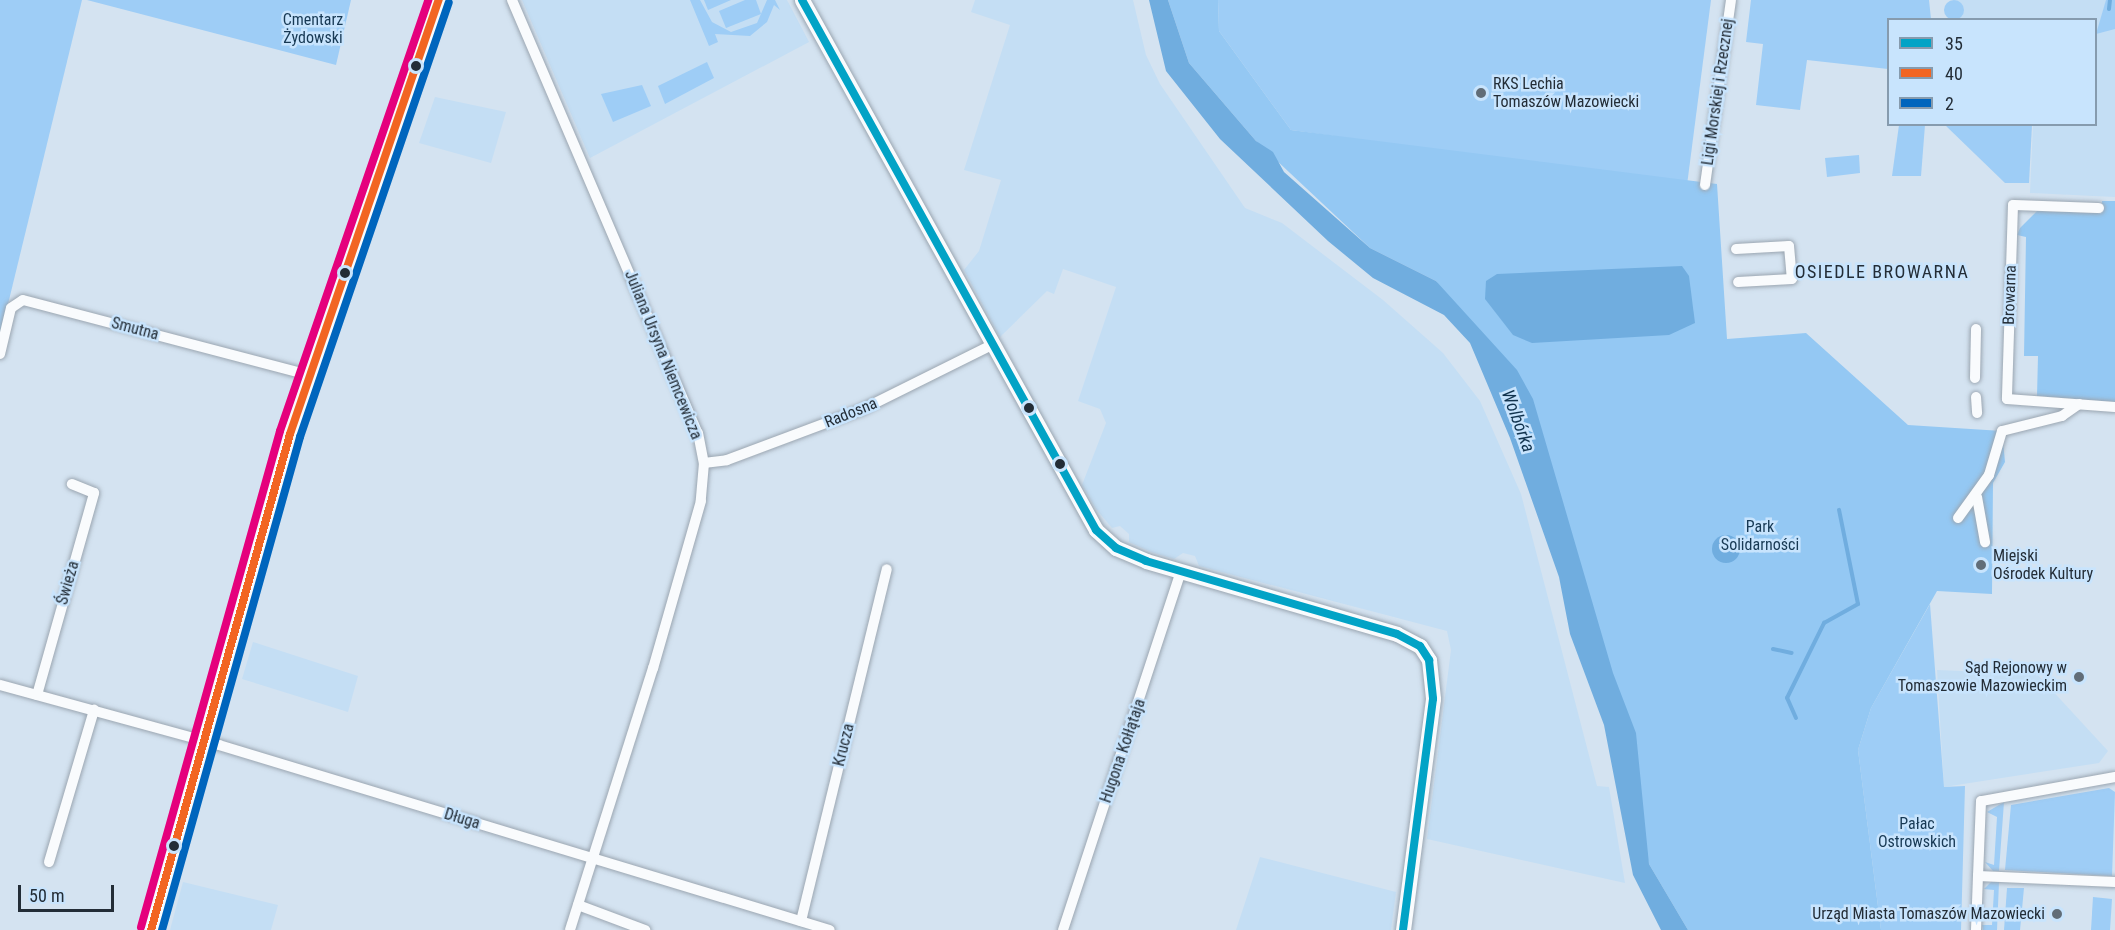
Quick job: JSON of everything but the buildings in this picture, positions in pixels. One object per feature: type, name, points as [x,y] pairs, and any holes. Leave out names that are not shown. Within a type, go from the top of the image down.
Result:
[{"type":"street","points":[[151,930],[309,375],[439,0]]},
{"type":"street","name":"Juliana Ursyna Niemcewicza","points":[[512,0],[698,434],[704,463],[701,501],[570,930]]},
{"type":"street","points":[[802,0],[1096,530],[1130,555],[1398,634],[1420,646],[1429,660],[1433,699],[1403,930]]},
{"type":"street","name":"Ligi Morskiej i Rzecznej","points":[[1705,185],[1731,0]]},
{"type":"street","name":"Browarna","points":[[2099,208],[2013,205],[2007,399],[2115,407]]},
{"type":"street","points":[[1736,249],[1789,246],[1792,279],[1738,282]]},
{"type":"street","name":"Smutna","points":[[0,354],[11,308],[23,300],[309,375]]},
{"type":"street","name":"Browarna","points":[[1975,378],[1976,329]]},
{"type":"street","name":"Radosna","points":[[704,463],[727,460],[861,410],[992,345]]},
{"type":"street","points":[[1976,397],[1977,413]]},
{"type":"street","points":[[1958,518],[1977,497],[2002,432],[2062,416],[2079,404]]},
{"type":"street","name":"Świeża","points":[[37,695],[94,493],[72,484]]},
{"type":"street","points":[[1977,497],[1985,542]]},
{"type":"street","name":"Krucza","points":[[801,921],[886,568]]},
{"type":"street","name":"Hugona Kołłątaja","points":[[1063,930],[1181,571]]},
{"type":"street","name":"Długa","points":[[0,685],[203,741],[830,930]]},
{"type":"street","points":[[49,862],[94,710]]},
{"type":"street","points":[[1976,930],[1981,801],[2115,777]]},
{"type":"street","points":[[1978,876],[2115,882]]},
{"type":"street","points":[[578,905],[645,930]]},
{"type":"shaded area","points":[[522,0],[787,0],[809,42],[590,158]]},
{"type":"shaded area","points":[[975,0],[1133,0],[1146,55],[1160,84],[1245,208],[1282,223],[1383,300],[1443,353],[1480,401],[1521,494],[1597,786],[1609,787],[1625,883],[1427,839],[1451,650],[1447,631],[1199,566],[1195,556],[1183,553],[1174,559],[1151,552],[1129,542],[1129,534],[1120,526],[1112,528],[1096,509],[1082,485],[1106,423],[1100,409],[1078,401],[1116,287],[1063,269],[1054,294],[1047,291],[1000,337],[964,270],[979,251],[1001,180],[964,170],[1010,25],[971,12]]},
{"type":"shaded area","points":[[1955,0],[2115,0],[2103,28],[2115,29],[2115,197],[2030,193],[2033,126],[2097,126],[2097,18],[1954,18]]},
{"type":"shaded area","points":[[435,97],[506,112],[491,163],[419,143]]},
{"type":"shaded area","points":[[253,642],[358,676],[348,712],[242,679]]},
{"type":"shaded area","points":[[1937,670],[2037,674],[2108,751],[2099,763],[1944,787]]},
{"type":"shaded area","points":[[1260,857],[1396,892],[1391,930],[1236,930]]},
{"type":"shaded area","points":[[183,882],[278,905],[271,930],[170,930]]},
{"type":"green space","points":[[0,0],[82,0],[0,337]]},
{"type":"green space","name":"Cmentarz Żydowski","points":[[87,0],[351,0],[336,65]]},
{"type":"green space","points":[[690,0],[700,0],[712,22],[731,32],[757,23],[767,0],[775,0],[780,10],[774,5],[767,22],[750,36],[715,34],[718,42],[709,46]]},
{"type":"green space","points":[[704,0],[731,0],[708,10]]},
{"type":"green space","points":[[745,0],[756,0],[761,14],[726,28],[719,11]]},
{"type":"green space","name":"Park Solidarności","points":[[1168,0],[1218,0],[1219,31],[1291,130],[1717,184],[1727,339],[1806,333],[1908,425],[2002,431],[2005,462],[1993,483],[1992,594],[1937,591],[1871,708],[1858,750],[1881,930],[1688,930],[1649,864],[1541,430],[1436,281],[1370,248],[1256,141],[1189,63]]},
{"type":"green space","name":"RKS Lechia Tomaszów Mazowiecki","points":[[1218,0],[1711,0],[1687,185],[1291,130],[1219,31]]},
{"type":"green space","points":[[1751,0],[1929,0],[1931,18],[1887,18],[1887,69],[1807,60],[1800,110],[1756,105],[1763,44],[1746,42]]},
{"type":"green space","points":[[2106,0],[2115,0],[2115,29],[2097,34]]},
{"type":"green space","points":[[1950,1],[1958,1],[1963,6],[1963,14],[1960,18],[1948,18],[1945,14],[1945,6]]},
{"type":"green space","points":[[707,62],[714,78],[665,104],[658,86]]},
{"type":"green space","points":[[642,85],[651,106],[613,122],[601,94]]},
{"type":"green space","points":[[1899,126],[1925,126],[1921,176],[1892,176]]},
{"type":"green space","points":[[1946,126],[2032,126],[2029,183],[2005,183]]},
{"type":"green space","points":[[1859,155],[1860,173],[1827,177],[1825,158]]},
{"type":"green space","points":[[2102,201],[2115,201],[2115,402],[2037,396],[2038,356],[2024,356],[2026,237],[2017,235],[2020,228],[2037,211],[2101,213]]},
{"type":"green space","name":"Pałac Ostrowskich","points":[[1930,604],[1944,787],[1965,786],[1961,930],[1881,930],[1858,750],[1871,708]]},
{"type":"green space","points":[[2109,788],[2115,792],[2112,876],[2005,870],[2011,805]]},
{"type":"green space","points":[[2004,802],[1999,871],[1993,871],[1985,862],[1994,865],[1997,817],[1987,812]]},
{"type":"green space","points":[[1991,882],[1999,882],[1997,930],[1983,930],[1982,925],[1992,925],[1994,890],[1984,889]]},
{"type":"green space","points":[[2007,888],[2024,888],[2020,930],[2004,930]]},
{"type":"green space","points":[[2093,897],[2112,899],[2110,930],[2091,930]]},
{"type":"water","name":"Wolbórka","points":[[1149,0],[1168,0],[1189,63],[1256,141],[1273,152],[1284,172],[1370,248],[1436,281],[1517,370],[1533,399],[1613,673],[1636,733],[1649,864],[1688,930],[1661,930],[1633,875],[1604,725],[1570,634],[1559,577],[1510,438],[1470,343],[1444,315],[1373,278],[1328,241],[1220,139],[1166,71]]},
{"type":"water","points":[[1682,266],[1689,276],[1695,323],[1669,335],[1532,343],[1513,335],[1485,299],[1486,281],[1497,274]]},
{"type":"water","points":[[1726,535],[1736,539],[1740,549],[1736,559],[1726,563],[1716,559],[1712,549],[1716,539]]},
{"type":"waterway","points":[[2109,9],[2110,0]]},
{"type":"waterway","points":[[1796,718],[1787,698],[1824,623],[1858,604],[1839,510]]},
{"type":"waterway","points":[[1773,649],[1792,653]]},
{"type":"transit line","points":[[141,927],[280,431],[428,0]]},
{"type":"transit line","name":"40","points":[[151,930],[290,434],[439,0]]},
{"type":"transit line","name":"35","points":[[802,0],[1096,530],[1116,548],[1146,561],[1397,634],[1420,646],[1429,660],[1433,699],[1403,930]]},
{"type":"transit line","name":"2","points":[[162,930],[300,437],[449,3]]},
{"type":"place","name":"RKS Lechia Tomaszów Mazowiecki","points":[[1481,93]]},
{"type":"place","name":"Miejski Ośrodek Kultury","points":[[1981,565]]},
{"type":"place","name":"Sąd Rejonowy w Tomaszowie Mazowieckim","points":[[2079,677]]},
{"type":"place","name":"Urząd Miasta Tomaszów Mazowiecki","points":[[2057,914]]},
{"type":"district","name":"OSIEDLE BROWARNA","points":[[1882,272]]}]
